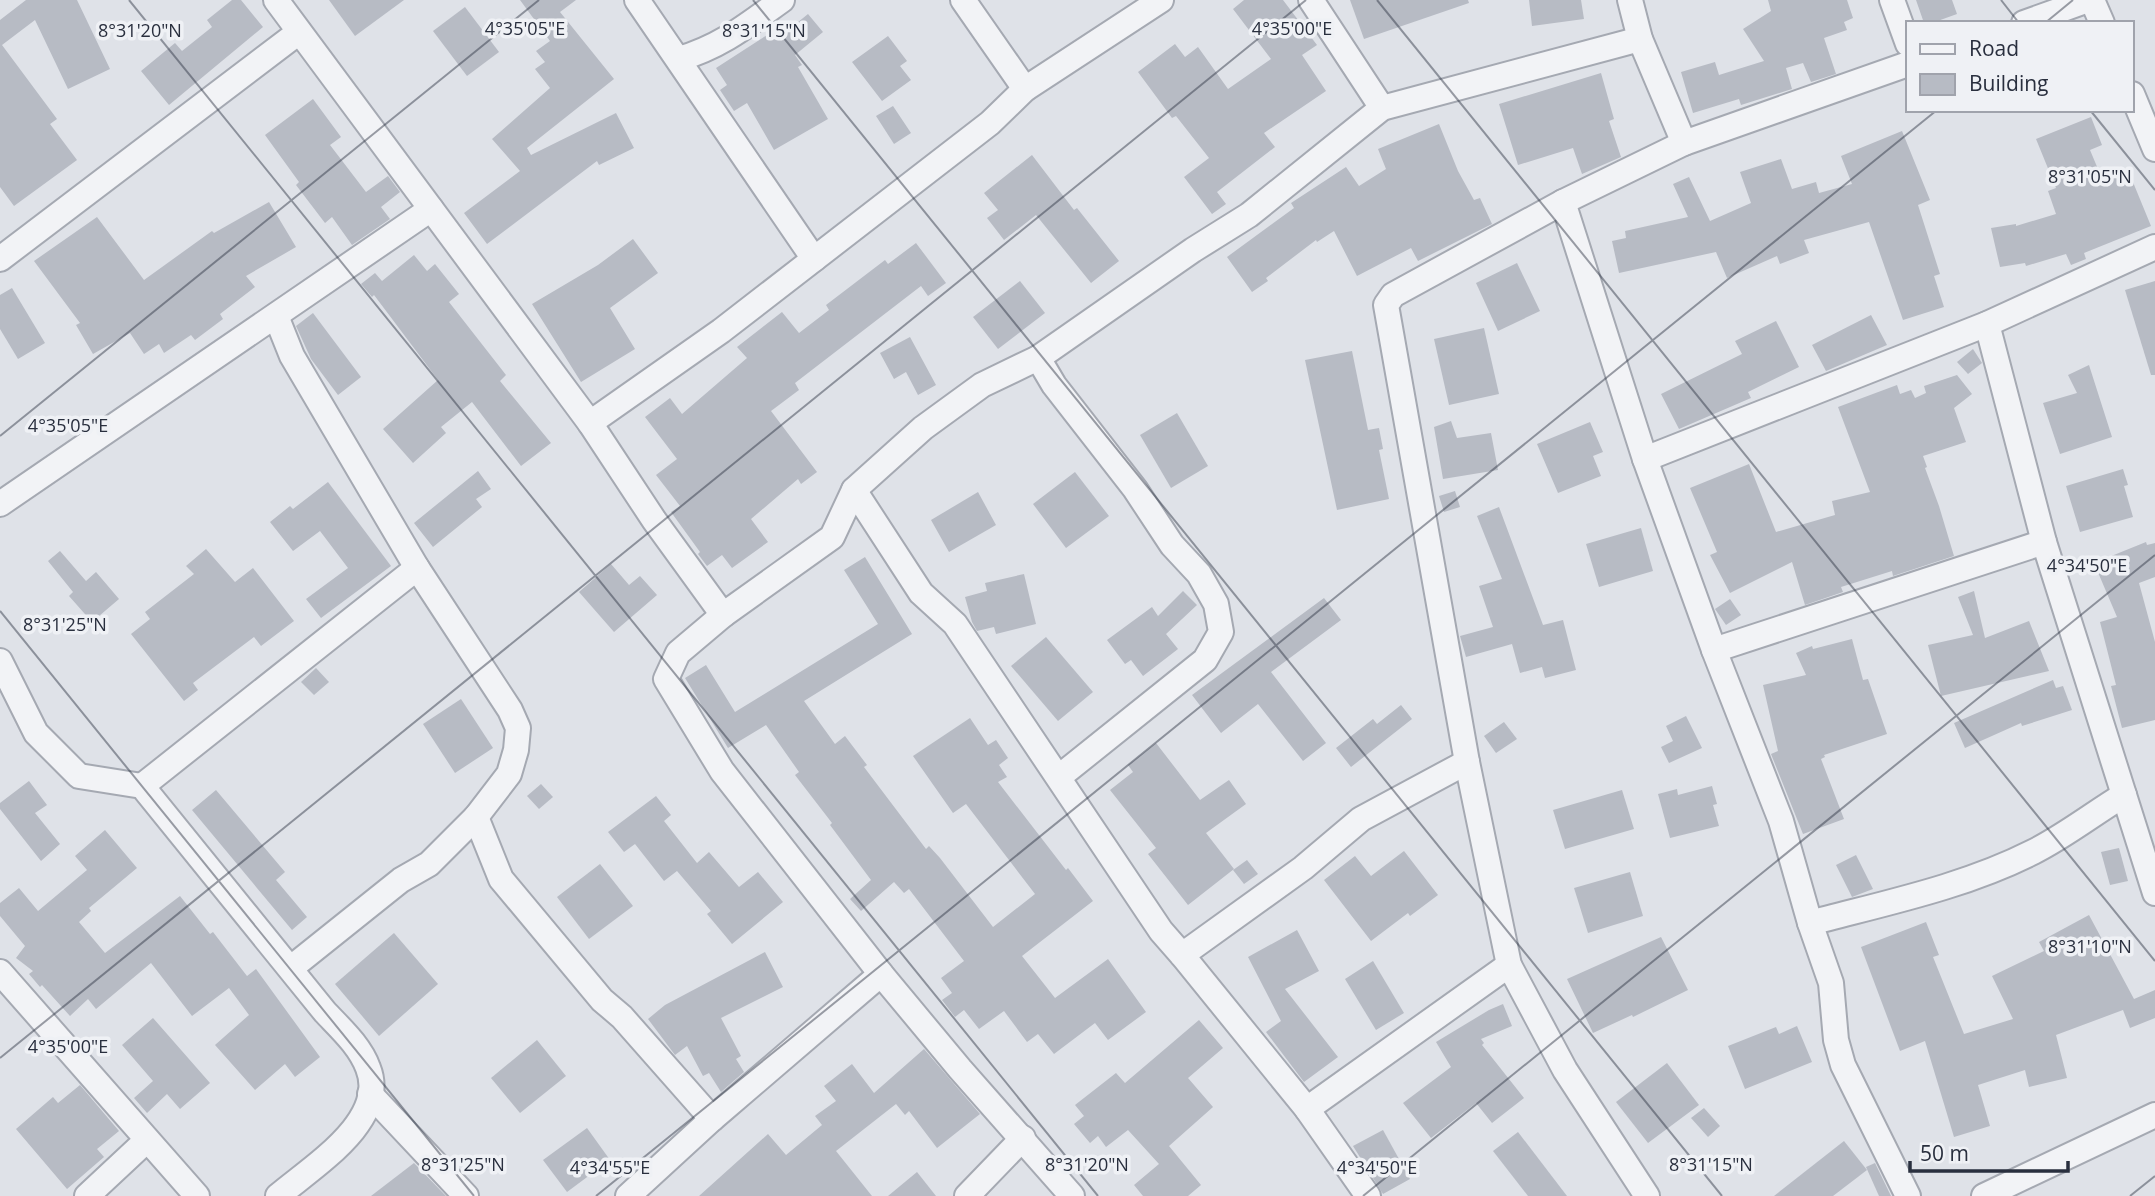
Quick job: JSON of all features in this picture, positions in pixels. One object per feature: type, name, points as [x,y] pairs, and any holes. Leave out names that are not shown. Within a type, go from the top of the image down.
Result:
[{"type":"street","points":[[276,0],[590,423],[654,520],[723,615]]},
{"type":"street","points":[[637,0],[814,259]]},
{"type":"street","points":[[679,59],[705,51],[726,40],[782,0]]},
{"type":"street","points":[[963,0],[1025,89]]},
{"type":"street","points":[[590,423],[722,331],[990,123],[1025,89],[1161,0]]},
{"type":"street","points":[[1311,0],[1382,108]]},
{"type":"street","points":[[1630,0],[1640,39],[1684,142]]},
{"type":"street","points":[[1892,0],[1906,38]]},
{"type":"street","points":[[2030,21],[2090,0],[2101,21]]},
{"type":"street","points":[[0,259],[299,32]]},
{"type":"street","points":[[1072,1196],[896,995],[722,771],[666,679],[678,653],[723,615],[832,537],[854,490],[923,428],[982,385],[1038,358],[1193,250],[1249,215],[1382,108],[1640,39]]},
{"type":"street","points":[[1647,1196],[1565,1070],[1509,965],[1467,762],[1386,305],[1394,295],[1563,202],[1684,142],[1906,65]]},
{"type":"street","points":[[2134,99],[2155,149]]},
{"type":"street","points":[[1563,202],[1645,459],[1714,650],[1781,821],[1810,923],[1831,984],[1836,1040],[1843,1065],[1908,1196]]},
{"type":"street","points":[[0,504],[431,209]]},
{"type":"street","points":[[1645,459],[1987,324],[2155,247]]},
{"type":"street","points":[[276,316],[292,356],[417,568],[510,710],[518,728],[516,750],[509,774],[476,817],[429,864],[401,880],[290,968]]},
{"type":"street","points":[[1987,324],[2044,542],[2155,893]]},
{"type":"street","points":[[1038,358],[1055,385],[1135,489],[1172,545],[1199,574],[1216,604],[1221,632],[1205,660],[1059,777]]},
{"type":"street","points":[[854,490],[922,593],[955,624],[1161,931],[1307,1109],[1368,1196]]},
{"type":"street","points":[[1714,650],[2044,542]]},
{"type":"street","points":[[142,786],[417,568]]},
{"type":"street","points":[[0,661],[36,733],[79,776],[142,786],[358,1048],[369,1070],[370,1094],[363,1118],[350,1135],[278,1196]]},
{"type":"street","points":[[1182,955],[1303,868],[1361,820],[1467,762]]},
{"type":"street","points":[[1810,923],[1969,878],[2034,852],[2124,795]]},
{"type":"street","points":[[476,817],[501,879],[602,1000],[622,1017],[712,1119]]},
{"type":"street","points":[[1307,1109],[1509,965]]},
{"type":"street","points":[[1,974],[197,1196]]},
{"type":"street","points":[[628,1196],[712,1119],[881,974]]},
{"type":"street","points":[[370,1094],[466,1196]]},
{"type":"street","points":[[1984,1196],[2155,1115]]},
{"type":"street","points":[[967,1196],[1023,1138]]},
{"type":"street","points":[[87,1196],[147,1140]]},
{"type":"building","points":[[26,0],[77,0],[110,69],[68,89],[35,20],[2,45],[57,119],[50,124],[77,160],[14,206],[0,187],[0,20]]},
{"type":"building","points":[[232,0],[241,0],[263,27],[169,105],[141,71],[175,43],[182,51],[212,27],[207,20]]},
{"type":"building","points":[[329,0],[404,0],[355,36]]},
{"type":"building","points":[[520,0],[576,0],[560,12],[614,79],[527,148],[531,155],[616,113],[634,148],[599,165],[597,161],[487,244],[464,213],[520,171],[492,139],[550,88],[535,69],[545,62],[536,51],[550,41]]},
{"type":"building","points":[[1244,0],[1283,0],[1317,45],[1302,55],[1326,91],[1264,133],[1275,147],[1217,192],[1226,204],[1212,214],[1184,177],[1209,158],[1176,116],[1172,118],[1138,72],[1175,44],[1185,57],[1198,47],[1228,89],[1271,59],[1233,9]]},
{"type":"building","points":[[1350,0],[1468,0],[1469,3],[1364,39]]},
{"type":"building","points":[[1529,0],[1581,0],[1584,19],[1532,26]]},
{"type":"building","points":[[1768,0],[1847,0],[1853,18],[1844,22],[1847,30],[1824,38],[1836,74],[1811,82],[1803,63],[1786,68],[1792,89],[1741,105],[1739,99],[1693,113],[1681,72],[1715,62],[1719,75],[1764,61],[1743,29],[1771,11]]},
{"type":"building","points":[[1916,0],[1952,0],[1957,14],[1938,21],[1923,21]]},
{"type":"building","points":[[465,7],[499,52],[467,76],[433,31]]},
{"type":"building","points":[[808,14],[823,32],[795,55],[802,65],[798,67],[828,119],[774,150],[747,103],[734,111],[720,90],[727,85],[716,68],[778,28],[782,35]]},
{"type":"building","points":[[888,36],[907,61],[900,66],[911,80],[882,101],[852,62]]},
{"type":"building","points":[[1601,73],[1614,119],[1609,121],[1621,157],[1582,174],[1573,148],[1518,165],[1499,104]]},
{"type":"building","points":[[313,99],[341,137],[330,145],[366,192],[388,176],[400,192],[381,207],[390,219],[352,245],[332,217],[325,223],[296,185],[299,182],[265,135]]},
{"type":"building","points":[[893,106],[911,133],[894,144],[876,116]]},
{"type":"building","points":[[2091,117],[2102,145],[2090,150],[2103,181],[2128,170],[2151,226],[2084,253],[2086,259],[2071,265],[2066,254],[2026,266],[2025,263],[2000,267],[1991,228],[2016,226],[2056,214],[2048,191],[2056,188],[2036,139]]},
{"type":"building","points":[[1439,124],[1458,171],[1474,200],[1480,198],[1492,224],[1418,261],[1411,248],[1357,276],[1334,231],[1317,242],[1316,240],[1252,292],[1227,257],[1294,208],[1291,203],[1346,167],[1359,186],[1386,169],[1378,149]]},
{"type":"building","points":[[1902,131],[1930,200],[1918,205],[1940,274],[1934,276],[1944,307],[1903,320],[1869,222],[1804,240],[1809,253],[1780,264],[1777,256],[1727,278],[1716,252],[1619,273],[1612,241],[1626,238],[1625,231],[1688,217],[1673,184],[1689,177],[1710,221],[1751,203],[1740,172],[1781,159],[1792,189],[1816,182],[1819,193],[1852,184],[1841,156]]},
{"type":"building","points":[[1032,155],[1074,210],[1077,208],[1119,261],[1091,283],[1036,215],[1004,240],[987,218],[998,210],[984,193]]},
{"type":"building","points":[[269,202],[296,247],[246,276],[255,287],[220,314],[223,319],[195,340],[191,335],[164,353],[159,344],[144,354],[130,333],[93,354],[76,325],[80,323],[34,261],[97,217],[144,280],[212,231],[214,233]]},
{"type":"building","points":[[633,239],[658,273],[610,308],[635,349],[581,382],[532,304],[598,265]]},
{"type":"building","points":[[916,243],[946,283],[928,296],[921,286],[795,383],[799,390],[771,411],[817,472],[801,484],[798,479],[751,519],[768,542],[732,568],[722,555],[707,566],[671,512],[680,506],[656,475],[677,459],[645,417],[670,398],[682,414],[747,358],[737,347],[782,312],[799,333],[829,310],[826,305],[885,260],[888,264]]},
{"type":"building","points":[[414,255],[427,271],[435,264],[459,294],[449,302],[506,375],[500,381],[551,443],[521,466],[472,402],[441,427],[446,433],[413,463],[383,429],[438,380],[374,295],[372,297],[361,284],[375,273],[382,281]]},
{"type":"building","points":[[1517,263],[1540,311],[1498,331],[1476,283]]},
{"type":"building","points":[[1020,281],[1045,313],[998,349],[973,317]]},
{"type":"building","points":[[2155,281],[2155,375],[2151,375],[2125,290]]},
{"type":"building","points":[[12,288],[45,343],[18,359],[0,329],[0,295]]},
{"type":"building","points":[[313,313],[361,377],[338,395],[311,359],[296,326]]},
{"type":"building","points":[[1871,315],[1887,345],[1826,371],[1812,345]]},
{"type":"building","points":[[1776,321],[1799,367],[1748,392],[1751,398],[1679,429],[1661,394],[1742,354],[1735,341]]},
{"type":"building","points":[[1484,328],[1499,394],[1449,405],[1434,339]]},
{"type":"building","points":[[910,337],[936,385],[918,395],[906,372],[894,379],[880,353]]},
{"type":"building","points":[[1973,349],[1982,363],[1968,374],[1957,362]]},
{"type":"building","points":[[1352,351],[1368,430],[1379,428],[1383,449],[1379,450],[1389,499],[1337,510],[1305,360]]},
{"type":"building","points":[[2089,365],[2112,437],[2060,454],[2043,403],[2077,393],[2068,375]]},
{"type":"building","points":[[1957,375],[1972,394],[1954,408],[1966,442],[1923,456],[1954,556],[1893,576],[1892,571],[1841,587],[1843,592],[1805,605],[1792,562],[1730,593],[1710,555],[1717,552],[1690,488],[1749,464],[1776,532],[1835,515],[1832,501],[1870,492],[1838,407],[1897,385],[1900,394],[1911,390],[1915,398],[1926,393],[1924,386]]},
{"type":"building","points":[[1177,413],[1208,466],[1171,488],[1140,435]]},
{"type":"building","points":[[1451,421],[1457,438],[1491,433],[1498,470],[1443,479],[1434,427]]},
{"type":"building","points":[[1590,422],[1603,452],[1593,456],[1601,476],[1558,493],[1537,444]]},
{"type":"building","points":[[2123,469],[2128,485],[2124,486],[2133,517],[2080,532],[2066,486]]},
{"type":"building","points":[[478,471],[491,489],[476,499],[482,507],[433,547],[414,523]]},
{"type":"building","points":[[1075,472],[1109,516],[1066,548],[1033,504]]},
{"type":"building","points":[[328,482],[391,566],[321,618],[306,599],[348,568],[320,531],[293,551],[270,522],[290,506],[293,509]]},
{"type":"building","points":[[1455,491],[1460,507],[1444,512],[1439,496]]},
{"type":"building","points":[[978,492],[996,525],[949,552],[931,520]]},
{"type":"building","points":[[1499,507],[1543,625],[1563,620],[1576,670],[1545,678],[1542,667],[1520,673],[1512,644],[1466,657],[1460,636],[1493,627],[1479,586],[1502,579],[1477,516]]},
{"type":"building","points":[[1641,528],[1653,571],[1599,587],[1586,544]]},
{"type":"building","points":[[2146,542],[2147,545],[2155,543],[2155,577],[2139,583],[2155,642],[2155,720],[2122,728],[2111,686],[2116,685],[2100,622],[2117,617],[2094,563]]},
{"type":"building","points":[[206,549],[235,582],[253,568],[294,621],[261,646],[254,637],[193,683],[198,690],[184,701],[131,634],[150,619],[145,612],[194,574],[186,566]]},
{"type":"building","points":[[60,551],[86,581],[96,572],[119,599],[92,622],[69,596],[73,592],[48,561]]},
{"type":"building","points":[[865,557],[912,634],[804,701],[835,744],[845,736],[867,765],[864,767],[926,849],[929,846],[940,858],[993,927],[1035,894],[966,804],[953,813],[913,756],[970,718],[988,745],[996,740],[1008,758],[999,765],[1007,777],[998,782],[1093,901],[1022,956],[1055,998],[1108,959],[1146,1012],[1108,1040],[1095,1023],[1054,1054],[1038,1034],[1027,1042],[1004,1011],[979,1029],[964,1010],[955,1017],[942,1000],[952,993],[941,978],[964,961],[909,889],[904,893],[894,882],[861,911],[850,899],[871,880],[795,775],[799,772],[766,725],[728,748],[685,678],[706,665],[735,712],[878,624],[844,570]]},
{"type":"building","points":[[611,564],[629,585],[640,576],[657,595],[614,632],[579,592]]},
{"type":"building","points":[[1024,574],[1036,624],[996,634],[994,627],[977,631],[965,597],[987,591],[985,583]]},
{"type":"building","points":[[1183,591],[1197,605],[1166,634],[1178,649],[1143,676],[1131,660],[1125,664],[1107,640],[1152,607],[1158,616]]},
{"type":"building","points":[[1974,591],[1985,638],[2029,621],[2049,671],[1941,696],[1928,645],[1973,635],[1958,597]]},
{"type":"building","points":[[1324,598],[1341,620],[1271,672],[1326,743],[1303,761],[1258,704],[1221,733],[1192,695]]},
{"type":"building","points":[[1730,599],[1741,615],[1726,625],[1715,609]]},
{"type":"building","points":[[1046,637],[1093,692],[1058,721],[1011,666]]},
{"type":"building","points":[[1852,639],[1863,680],[1868,679],[1887,734],[1824,755],[1821,759],[1844,819],[1803,834],[1771,754],[1778,751],[1763,685],[1806,675],[1796,653],[1812,646],[1813,649]]},
{"type":"building","points":[[316,668],[329,682],[314,695],[301,682]]},
{"type":"building","points":[[2053,680],[2056,688],[2063,686],[2072,710],[2022,726],[2021,723],[1965,748],[1954,723]]},
{"type":"building","points":[[461,699],[493,748],[455,773],[423,724]]},
{"type":"building","points":[[1401,705],[1412,719],[1351,767],[1336,748],[1373,719],[1377,724]]},
{"type":"building","points":[[1686,716],[1702,748],[1669,763],[1661,747],[1673,741],[1666,726]]},
{"type":"building","points":[[1504,722],[1517,739],[1496,753],[1484,736]]},
{"type":"building","points":[[1156,743],[1200,800],[1229,780],[1246,804],[1206,833],[1234,869],[1188,905],[1148,854],[1156,848],[1110,790],[1133,772],[1128,765]]},
{"type":"building","points":[[29,781],[47,805],[35,813],[60,844],[41,861],[0,809],[0,803]]},
{"type":"building","points":[[541,784],[553,797],[539,809],[527,796]]},
{"type":"building","points":[[1712,786],[1717,804],[1713,805],[1719,826],[1670,838],[1658,794],[1677,789],[1678,795]]},
{"type":"building","points":[[216,790],[285,872],[276,880],[307,917],[292,930],[192,810]]},
{"type":"building","points":[[1622,790],[1634,829],[1565,849],[1553,810]]},
{"type":"building","points":[[656,796],[671,815],[664,821],[697,863],[709,852],[739,887],[758,872],[783,902],[732,944],[707,914],[711,911],[677,871],[664,881],[635,844],[624,852],[608,832]]},
{"type":"building","points":[[105,830],[137,868],[89,908],[91,911],[79,922],[105,953],[180,896],[210,934],[213,932],[247,976],[256,969],[320,1057],[295,1077],[285,1064],[255,1090],[215,1045],[249,1015],[229,988],[192,1016],[151,963],[96,1009],[88,999],[70,1016],[42,985],[40,987],[29,974],[33,971],[16,958],[25,946],[0,916],[0,903],[19,888],[38,911],[87,870],[75,856]]},
{"type":"building","points":[[2119,848],[2128,881],[2110,885],[2101,852]]},
{"type":"building","points":[[1404,851],[1438,895],[1410,916],[1408,913],[1371,941],[1324,880],[1355,856],[1371,876]]},
{"type":"building","points":[[1856,855],[1873,889],[1852,897],[1836,865]]},
{"type":"building","points":[[1247,860],[1258,874],[1244,884],[1233,870]]},
{"type":"building","points":[[600,864],[633,906],[589,939],[557,897]]},
{"type":"building","points":[[1630,872],[1643,916],[1588,933],[1574,888]]},
{"type":"building","points":[[2089,915],[2134,999],[2155,990],[2155,1018],[2130,1028],[2123,1010],[2056,1035],[2067,1078],[2029,1087],[2025,1070],[1978,1085],[1990,1126],[1954,1137],[1925,1041],[1900,1051],[1861,947],[1926,922],[1939,955],[1933,957],[1964,1034],[2013,1019],[1992,976],[2044,951],[2039,942]]},
{"type":"building","points":[[1297,930],[1319,971],[1285,989],[1338,1057],[1304,1082],[1266,1032],[1281,1021],[1248,957]]},
{"type":"building","points":[[394,933],[438,984],[379,1036],[335,984]]},
{"type":"building","points":[[1661,937],[1688,990],[1593,1033],[1567,979]]},
{"type":"building","points":[[765,952],[783,987],[721,1018],[741,1056],[736,1059],[744,1072],[721,1092],[709,1073],[703,1076],[687,1046],[675,1055],[648,1019],[665,1005]]},
{"type":"building","points":[[1373,961],[1404,1013],[1376,1030],[1345,979]]},
{"type":"building","points":[[1503,1004],[1512,1026],[1481,1039],[1484,1043],[1482,1045],[1524,1098],[1492,1123],[1476,1103],[1431,1138],[1403,1103],[1451,1067],[1436,1042]]},
{"type":"building","points":[[153,1018],[210,1083],[180,1109],[167,1094],[147,1113],[134,1098],[153,1081],[122,1045]]},
{"type":"building","points":[[1199,1020],[1223,1048],[1188,1078],[1213,1107],[1169,1146],[1201,1185],[1188,1196],[1143,1196],[1134,1185],[1159,1164],[1128,1130],[1106,1147],[1098,1136],[1090,1143],[1074,1124],[1084,1116],[1075,1105],[1116,1073],[1125,1083]]},
{"type":"building","points":[[1797,1026],[1812,1062],[1745,1089],[1728,1046],[1776,1027],[1779,1034]]},
{"type":"building","points":[[537,1040],[566,1076],[520,1113],[491,1078]]},
{"type":"building","points":[[924,1049],[980,1114],[937,1148],[909,1111],[905,1115],[896,1104],[836,1151],[872,1196],[699,1196],[768,1134],[786,1155],[822,1125],[815,1116],[836,1101],[824,1086],[852,1064],[874,1093]]},
{"type":"building","points":[[1667,1063],[1699,1105],[1648,1143],[1616,1102]]},
{"type":"building","points":[[80,1085],[119,1131],[97,1149],[104,1157],[67,1189],[16,1129],[53,1097],[58,1103]]},
{"type":"building","points":[[1704,1108],[1720,1126],[1708,1137],[1691,1118]]},
{"type":"building","points":[[587,1128],[610,1160],[567,1192],[543,1160]]},
{"type":"building","points":[[1383,1130],[1410,1179],[1383,1194],[1353,1146]]},
{"type":"building","points":[[1518,1132],[1567,1196],[1528,1196],[1493,1151]]},
{"type":"building","points":[[1844,1141],[1867,1170],[1833,1196],[1774,1196]]},
{"type":"building","points":[[414,1163],[446,1196],[371,1196]]},
{"type":"building","points":[[1875,1163],[1891,1196],[1879,1196],[1866,1167]]},
{"type":"building","points":[[917,1172],[936,1196],[888,1196]]}]
